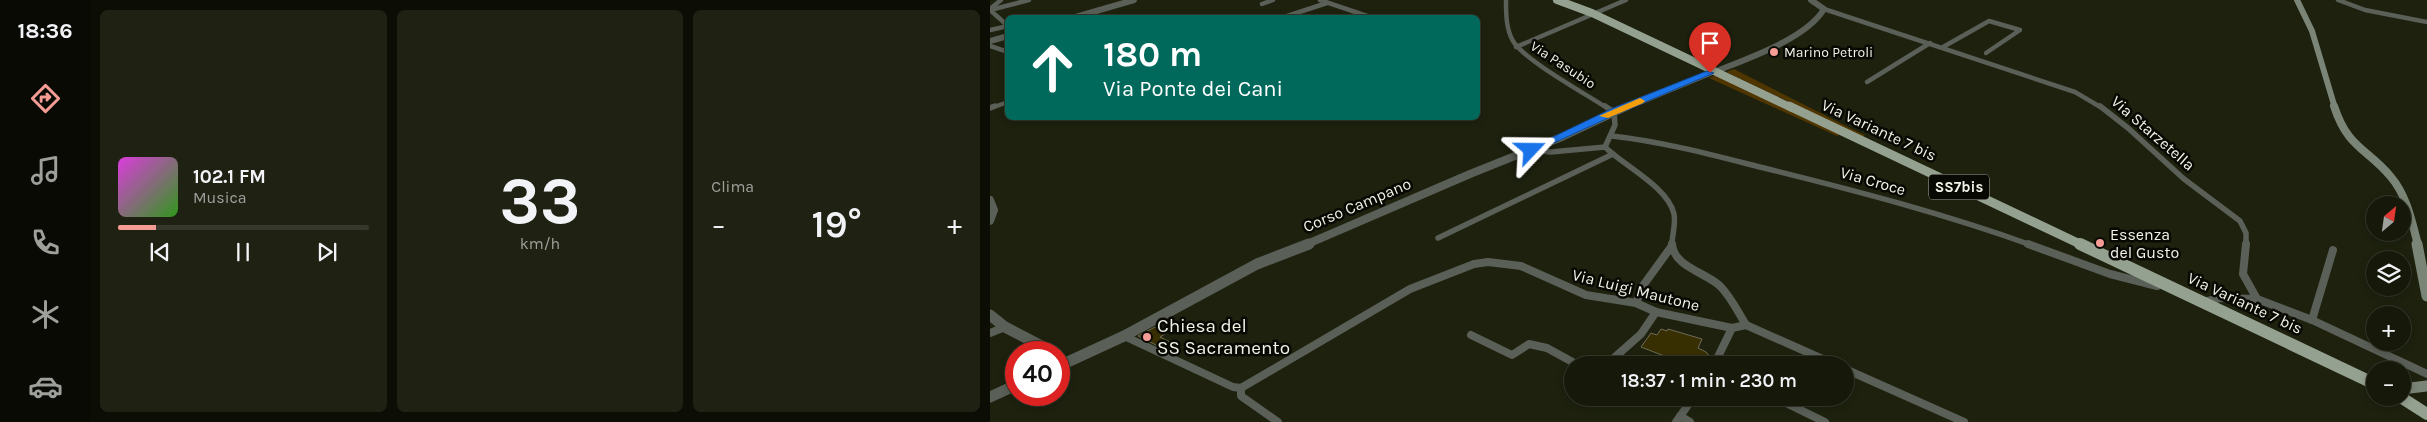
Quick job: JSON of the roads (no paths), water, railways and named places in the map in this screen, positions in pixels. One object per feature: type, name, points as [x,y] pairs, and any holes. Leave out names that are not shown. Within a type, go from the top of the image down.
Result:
[{"type":"main road","name":"Via Variante 7 bis","points":[[1557,0],[1594,14],[2366,379]]},
{"type":"main road","points":[[2297,0],[2313,32],[2344,131],[2392,178],[2400,188],[2408,206],[2427,296]]},
{"type":"main road","points":[[2411,392],[2427,386]]},
{"type":"main road","points":[[2411,398],[2427,405]]},
{"type":"main road","points":[[2411,401],[2427,414]]},
{"type":"street","points":[[990,10],[1000,0]]},
{"type":"street","points":[[990,10],[1029,0]]},
{"type":"street","points":[[1082,15],[1134,0]]},
{"type":"street","points":[[1262,4],[1273,0]]},
{"type":"street","points":[[1320,0],[1364,15]]},
{"type":"street","name":"Via Pasubio","points":[[1506,0],[1506,27],[1516,47],[1614,112]]},
{"type":"street","points":[[1516,47],[1626,0]]},
{"type":"street","points":[[1719,70],[1747,59],[1811,25],[1823,14],[1824,8],[1811,0]]},
{"type":"street","points":[[2338,0],[2365,10],[2427,22]]},
{"type":"street","points":[[1290,15],[1327,2]]},
{"type":"street","name":"Via Starzetella","points":[[1824,8],[1943,47],[1982,56],[2092,100],[2125,124],[2177,173],[2240,222],[2248,236],[2243,271],[2244,277],[2257,299]]},
{"type":"street","points":[[990,10],[1005,23]]},
{"type":"street","points":[[1943,47],[1989,21],[2020,30],[1982,56]]},
{"type":"street","points":[[990,30],[1005,27]]},
{"type":"street","points":[[990,41],[1005,36]]},
{"type":"street","points":[[1867,82],[1930,42]]},
{"type":"street","points":[[990,46],[1005,51]]},
{"type":"street","name":"Corso Campano","points":[[1070,362],[1124,336],[1258,264],[1335,234],[1470,174],[1531,150],[1614,112],[1710,73]]},
{"type":"street","points":[[990,108],[1005,103]]},
{"type":"street","points":[[1605,147],[1612,136],[1616,116],[1614,112]]},
{"type":"street","name":"Via Croce","points":[[1612,136],[1648,140],[1858,191],[1978,226],[2110,274],[2178,291]]},
{"type":"street","points":[[1531,150],[1561,151],[1605,147],[1665,198],[1674,211],[1675,226],[1671,247],[1642,287],[1636,303]]},
{"type":"street","points":[[1438,238],[1613,154]]},
{"type":"street","points":[[990,200],[994,210],[990,221]]},
{"type":"street","points":[[1671,247],[1680,260],[1716,282],[1746,325],[1816,356]]},
{"type":"street","points":[[2312,320],[2333,250]]},
{"type":"street","name":"Via Luigi Mautone","points":[[1241,388],[1254,382],[1302,350],[1386,301],[1422,284],[1474,264],[1501,262],[1521,266],[1586,296],[1636,303],[1656,312],[1732,328]]},
{"type":"street","points":[[2203,302],[2220,298],[2257,299],[2312,320],[2427,374]]},
{"type":"street","points":[[1616,356],[1653,322],[1656,312]]},
{"type":"street","points":[[990,315],[1005,326],[1033,341]]},
{"type":"street","points":[[1718,356],[1732,328],[1746,325]]},
{"type":"street","points":[[990,333],[1005,326]]},
{"type":"street","points":[[1471,335],[1512,354],[1530,344],[1547,348],[1564,357]]},
{"type":"street","points":[[1124,336],[1233,387],[1241,388],[1240,396],[1278,422]]},
{"type":"street","points":[[1854,373],[1964,422]]},
{"type":"street","points":[[990,397],[1005,390]]},
{"type":"street","points":[[1687,406],[1678,419],[1690,422]]},
{"type":"street","points":[[1793,406],[1826,422]]},
{"type":"place","name":"Marino Petroli","points":[[1774,52]]},
{"type":"place","name":"Essenza del Gusto","points":[[2100,243]]},
{"type":"place","name":"Chiesa del SS Sacramento","points":[[1147,337]]}]
